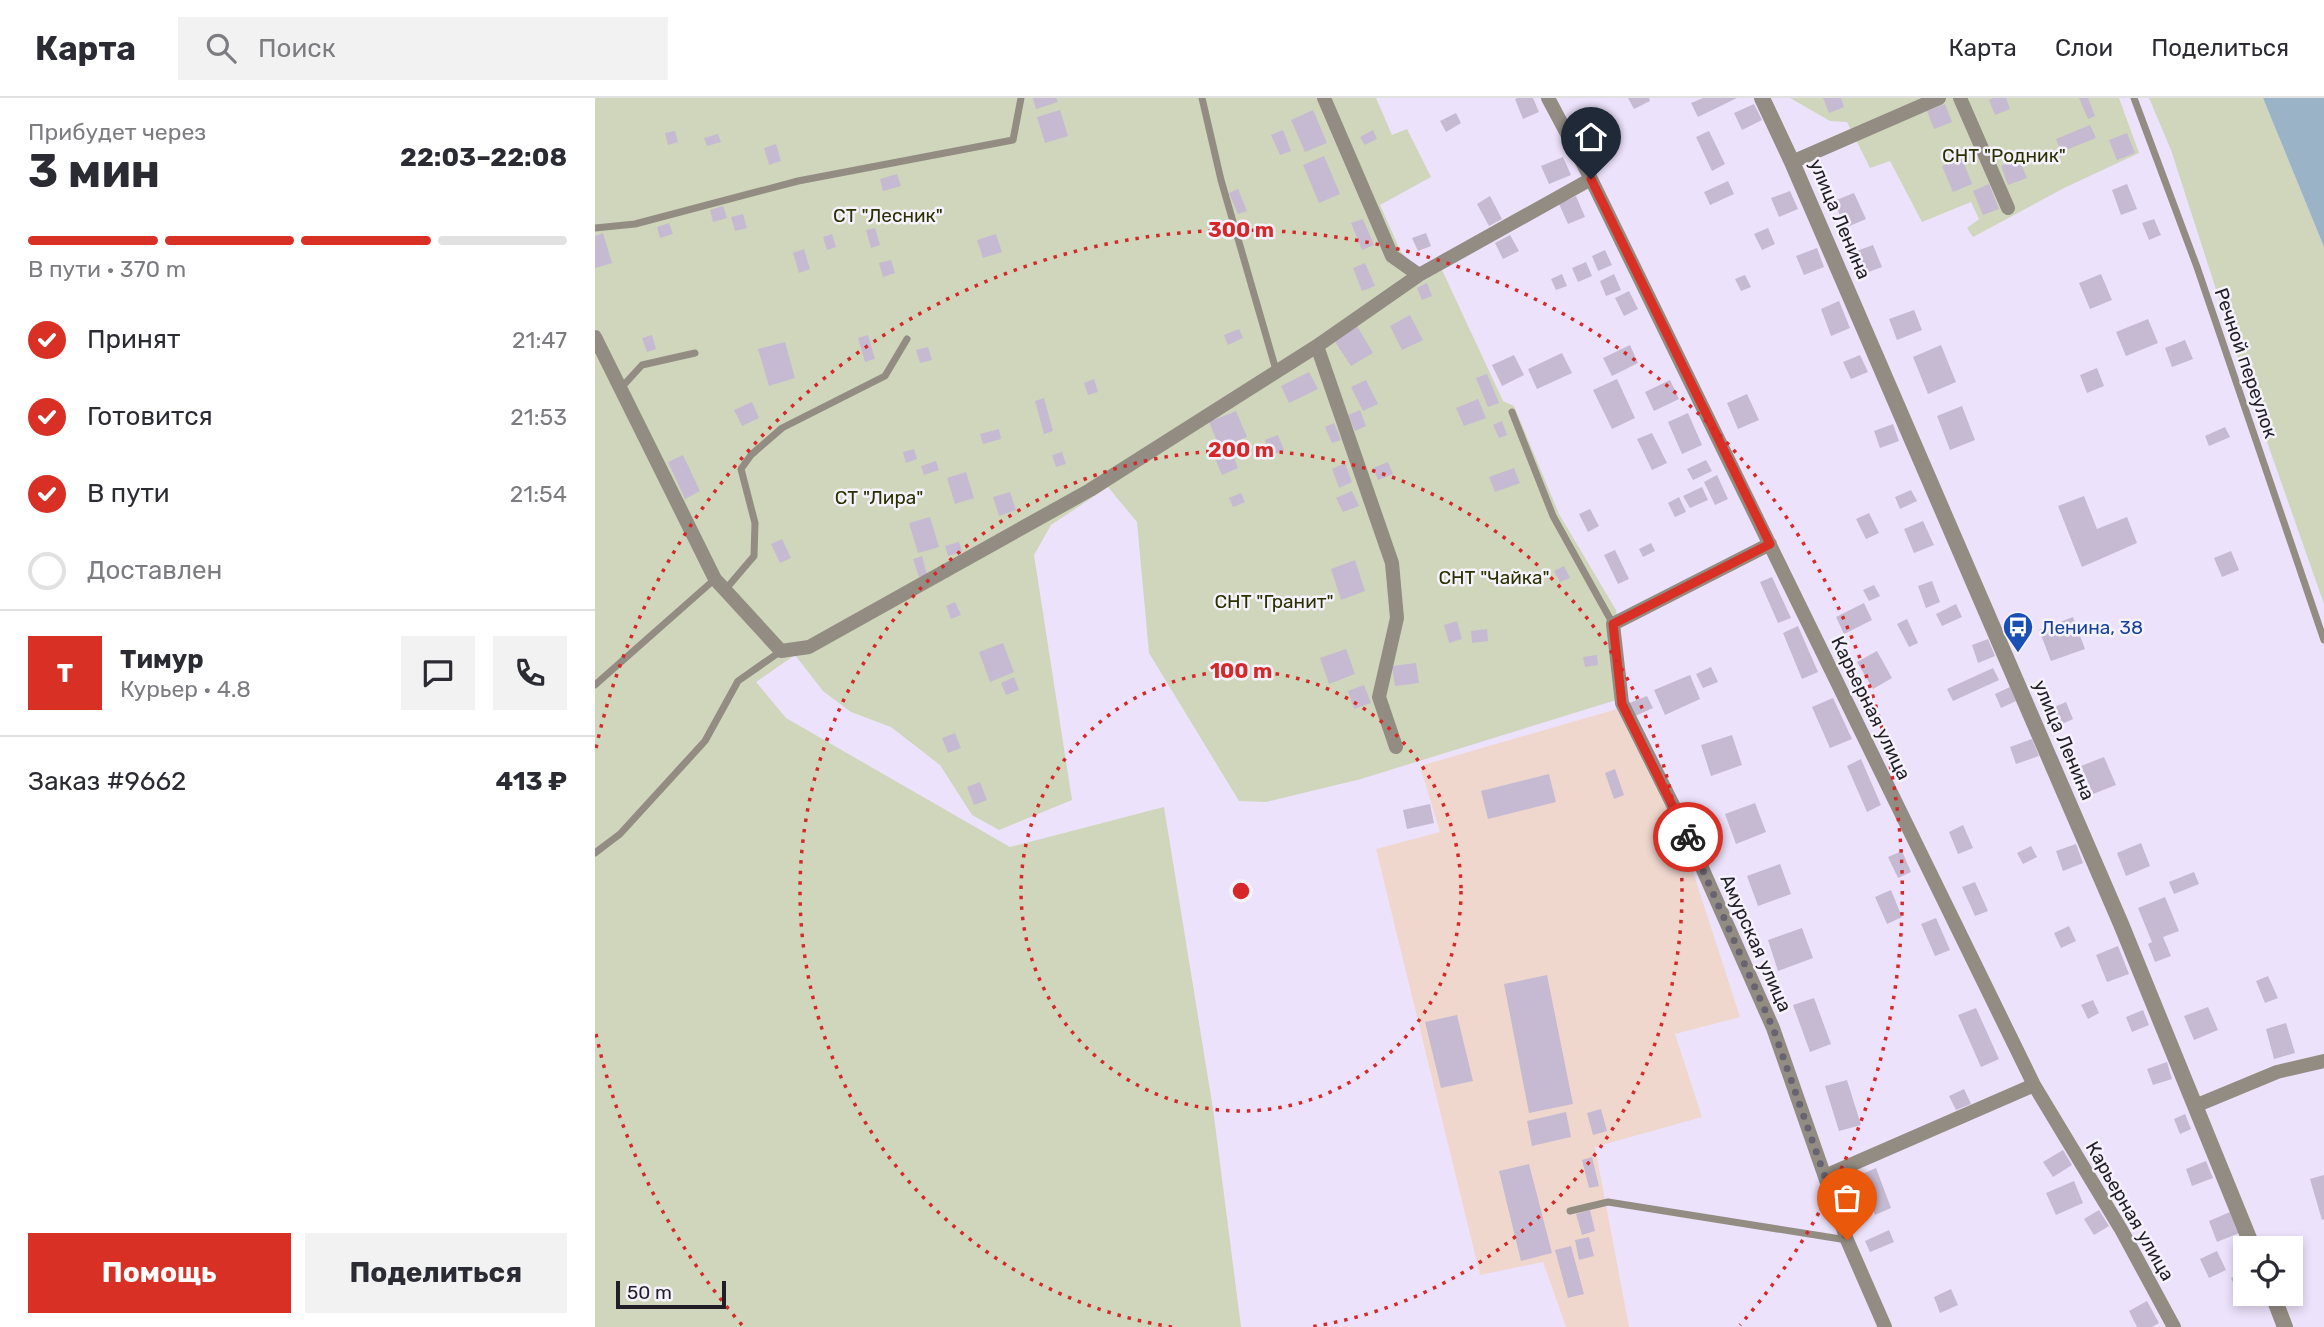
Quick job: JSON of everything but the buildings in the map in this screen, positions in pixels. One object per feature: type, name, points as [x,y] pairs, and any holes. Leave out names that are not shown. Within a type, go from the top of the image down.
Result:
[{"type":"street","points":[[1324,98],[1392,256],[1419,275]]},
{"type":"street","name":"Карьерная улица","points":[[1548,98],[1591,179],[2034,1086],[2122,1231],[2174,1327]]},
{"type":"street","name":"улица Ленина","points":[[1762,98],[2121,924],[2248,1236]]},
{"type":"street","points":[[1792,162],[1939,98]]},
{"type":"street","points":[[1960,98],[2008,208]]},
{"type":"street","points":[[595,337],[720,584],[781,650],[809,647],[1090,490],[1317,346],[1419,275],[1591,179]]},
{"type":"street","points":[[1317,346],[1392,563],[1397,618],[1379,697],[1396,747]]},
{"type":"street","points":[[1613,624],[1770,544]]},
{"type":"street","name":"Амурская улица","points":[[1613,624],[1622,704],[1684,827],[1773,1028],[1847,1240],[1885,1327]]},
{"type":"street","points":[[2195,1106],[2277,1072],[2324,1060]]},
{"type":"street","points":[[1825,1176],[2034,1086]]},
{"type":"street","points":[[2277,1306],[2285,1327]]},
{"type":"lane","points":[[595,228],[635,224],[799,181],[1013,140],[1021,98]]},
{"type":"lane","points":[[1202,98],[1221,180],[1276,370]]},
{"type":"lane","name":"Речной переулок","points":[[2134,98],[2197,267],[2324,640]]},
{"type":"lane","points":[[595,685],[754,556],[755,523],[741,469],[751,455],[782,428],[885,376],[907,339]]},
{"type":"lane","points":[[621,388],[642,365],[695,353]]},
{"type":"lane","points":[[1512,412],[1553,516],[1613,624]]},
{"type":"lane","points":[[595,853],[620,834],[705,741],[738,681],[781,650]]},
{"type":"lane","points":[[1570,1211],[1608,1202],[1847,1240]]},
{"type":"shaded area","points":[[1617,709],[1683,841],[1740,1017],[1675,1034],[1702,1117],[1595,1147],[1629,1327],[1566,1327],[1543,1262],[1480,1275],[1376,849],[1440,832],[1420,766]]},
{"type":"green space","points":[[595,98],[1376,98],[1392,135],[1407,129],[1431,177],[1380,205],[1401,252],[1412,263],[1421,282],[1442,270],[1503,401],[1514,406],[1559,514],[1616,610],[1626,697],[1361,779],[1266,802],[1239,801],[1149,653],[1137,522],[1108,487],[1051,525],[1034,555],[1072,800],[999,830],[972,815],[940,765],[891,727],[851,712],[823,691],[795,655],[756,682],[786,718],[1010,847],[1164,807],[1213,1109],[1241,1327],[595,1327]]},
{"type":"green space","name":"СНТ \"Родник\"","points":[[1790,98],[2119,98],[2139,153],[2064,188],[1973,237],[1967,228],[1979,219],[1971,202],[1922,222],[1890,161],[1870,168],[1847,122],[1830,121]]},
{"type":"green space","points":[[2149,98],[2263,98],[2324,247],[2324,604],[2244,376],[2171,150]]},
{"type":"water","points":[[2263,98],[2324,98],[2324,247]]},
{"type":"way so far","points":[[1688,837],[1773,1028],[1847,1240]]},
{"type":"place","name":"Ленина, 38","points":[[2018,654]]},
{"type":"route","points":[[1591,179],[1770,544],[1613,624],[1622,704],[1688,837]]},
{"type":"park label","name":"СТ \"Лесник\"","points":[[888,215]]},
{"type":"park label","name":"СТ \"Лира\"","points":[[879,497]]},
{"type":"park label","name":"СНТ \"Чайка\"","points":[[1494,577]]},
{"type":"park label","name":"СНТ \"Гранит\"","points":[[1274,601]]}]
